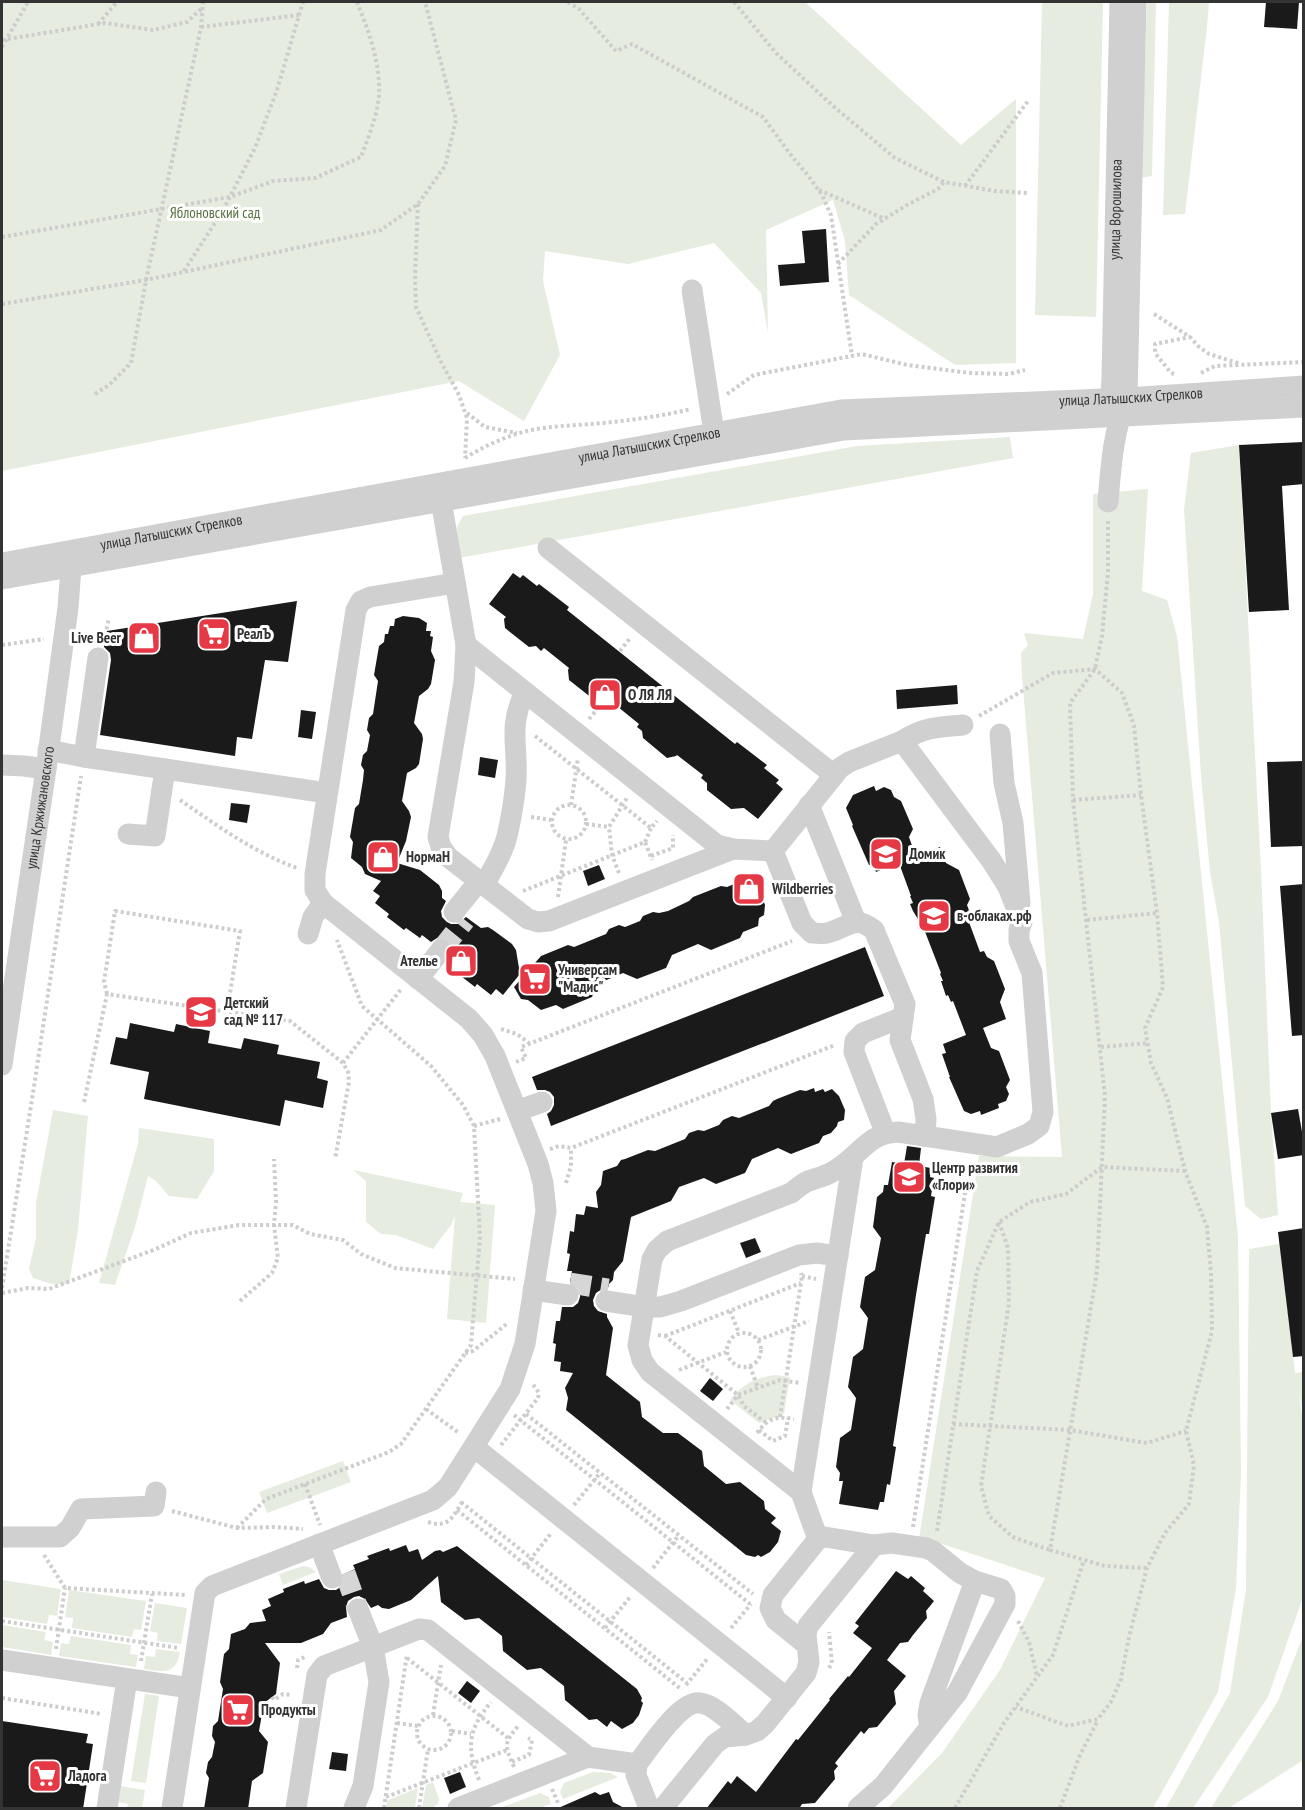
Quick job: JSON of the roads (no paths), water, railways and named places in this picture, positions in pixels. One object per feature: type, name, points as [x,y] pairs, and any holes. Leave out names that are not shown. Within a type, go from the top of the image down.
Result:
[{"type":"street","name":"улица Ворошилова","points":[[1120,2],[1120,404]]},
{"type":"street","name":"улица Ворошилова","points":[[1108,502],[1120,404],[1136,2]]},
{"type":"street","points":[[692,290],[714,433]]},
{"type":"street","name":"улица Латышских Стрелков","points":[[439,493],[714,433],[841,410],[1120,404],[1304,386]]},
{"type":"street","name":"улица Латышских Стрелков","points":[[2,579],[69,559],[439,493],[844,430],[1029,422],[1120,404],[1180,414],[1304,407]]},
{"type":"street","points":[[439,493],[466,645],[464,682],[438,837],[448,857],[528,919],[538,922],[555,919],[733,849]]},
{"type":"street","points":[[548,548],[834,775]]},
{"type":"street","name":"улица Латышских Стрелков","points":[[2,563],[69,559]]},
{"type":"street","name":"улица Кржижановского","points":[[2,1065],[68,608],[69,559]]},
{"type":"street","points":[[172,1809],[205,1593],[212,1586],[321,1536],[433,1500],[448,1487],[476,1448],[510,1389],[525,1344],[530,1282],[546,1211],[538,1164],[512,1114],[495,1056],[483,1035],[469,1019],[411,978],[323,903],[315,890],[315,874],[356,610],[361,601],[370,597],[455,583]]},
{"type":"street","points":[[466,645],[525,692],[585,728],[639,783],[664,817],[717,845],[733,849],[773,851]]},
{"type":"street","points":[[84,757],[98,658]]},
{"type":"street","points":[[460,916],[489,888],[506,842],[516,778],[515,720],[517,708],[525,692]]},
{"type":"street","points":[[773,851],[834,775],[849,762],[902,741],[916,732],[963,725]]},
{"type":"street","points":[[801,1492],[650,1372],[642,1360],[638,1345],[652,1259],[657,1250],[667,1241],[791,1193],[806,1183],[832,1172],[854,1158],[872,1138],[885,1132],[997,1147],[1029,1134],[1039,1126],[1043,1112],[1032,973],[1019,942],[1022,922],[1013,823],[1004,783],[1000,734]]},
{"type":"street","points":[[902,741],[991,860],[1008,887],[1022,922]]},
{"type":"street","points":[[2,765],[24,766],[47,760],[84,757],[163,778],[327,793]]},
{"type":"street","points":[[128,834],[155,836],[163,778]]},
{"type":"street","points":[[809,806],[856,922]]},
{"type":"street","points":[[991,860],[1015,845]]},
{"type":"street","points":[[773,851],[802,923],[812,933],[826,934],[856,922],[866,923],[874,930],[905,1004],[900,1040],[923,1100],[927,1119],[926,1136]]},
{"type":"street","points":[[308,934],[313,917],[323,903]]},
{"type":"street","points":[[411,978],[436,946]]},
{"type":"street","points":[[885,1132],[854,1052],[855,1041],[863,1033],[903,1017]]},
{"type":"street","points":[[512,1114],[542,1102]]},
{"type":"street","points":[[818,1539],[801,1492],[854,1158]]},
{"type":"street","points":[[607,1295],[646,1301],[660,1307],[795,1256],[817,1253],[838,1256]]},
{"type":"street","points":[[530,1282],[569,1289]]},
{"type":"street","points":[[476,1448],[787,1698]]},
{"type":"street","points":[[2,1537],[60,1537],[70,1528],[81,1509],[155,1499]]},
{"type":"street","points":[[321,1536],[338,1576]]},
{"type":"street","points":[[807,1645],[760,1606],[773,1595],[818,1539],[825,1537],[874,1545],[892,1542],[926,1548],[960,1573],[975,1581],[1001,1589],[1005,1596],[1005,1604],[957,1694],[883,1786],[858,1809]]},
{"type":"street","points":[[663,1809],[715,1744],[725,1737],[747,1735],[757,1731],[787,1698],[806,1673],[809,1662],[808,1626],[874,1545]]},
{"type":"street","points":[[930,1727],[928,1715],[930,1703],[975,1581]]},
{"type":"street","points":[[352,1611],[378,1682],[363,1786],[354,1809]]},
{"type":"street","points":[[296,1809],[317,1675],[324,1666],[419,1629],[428,1630],[588,1757]]},
{"type":"street","points":[[2,1660],[134,1675],[190,1688]]},
{"type":"street","points":[[107,1809],[122,1717],[134,1675]]},
{"type":"street","points":[[649,1809],[636,1775],[637,1764],[679,1711],[688,1694],[700,1703],[711,1707],[747,1735]]},
{"type":"street","points":[[458,1809],[588,1757],[637,1764]]},
{"type":"tunnel","points":[[441,950],[465,920]]},
{"type":"tunnel","points":[[570,1283],[608,1289]]},
{"type":"tunnel","points":[[345,1573],[358,1609]]},
{"type":"place","name":"РеалЪ","points":[[214,634]]},
{"type":"place","name":"Live Beer","points":[[144,638]]},
{"type":"place","name":"О ЛЯ ЛЯ","points":[[605,695]]},
{"type":"place","name":"Домик","points":[[886,854]]},
{"type":"place","name":"НормаН","points":[[383,857]]},
{"type":"place","name":"Wildberries","points":[[749,889]]},
{"type":"place","name":"в-облаках.рф","points":[[934,916]]},
{"type":"place","name":"Ателье","points":[[461,961]]},
{"type":"place","name":"Универсам \"Мадис\"","points":[[535,979]]},
{"type":"place","name":"Детский сад № 117","points":[[201,1012]]},
{"type":"place","name":"Центр развития «Глори»","points":[[909,1177]]},
{"type":"place","name":"Продукты","points":[[238,1710]]},
{"type":"place","name":"Ладога","points":[[45,1776]]},
{"type":"park label","name":"Яблоновский сад","points":[[215,213]]}]
